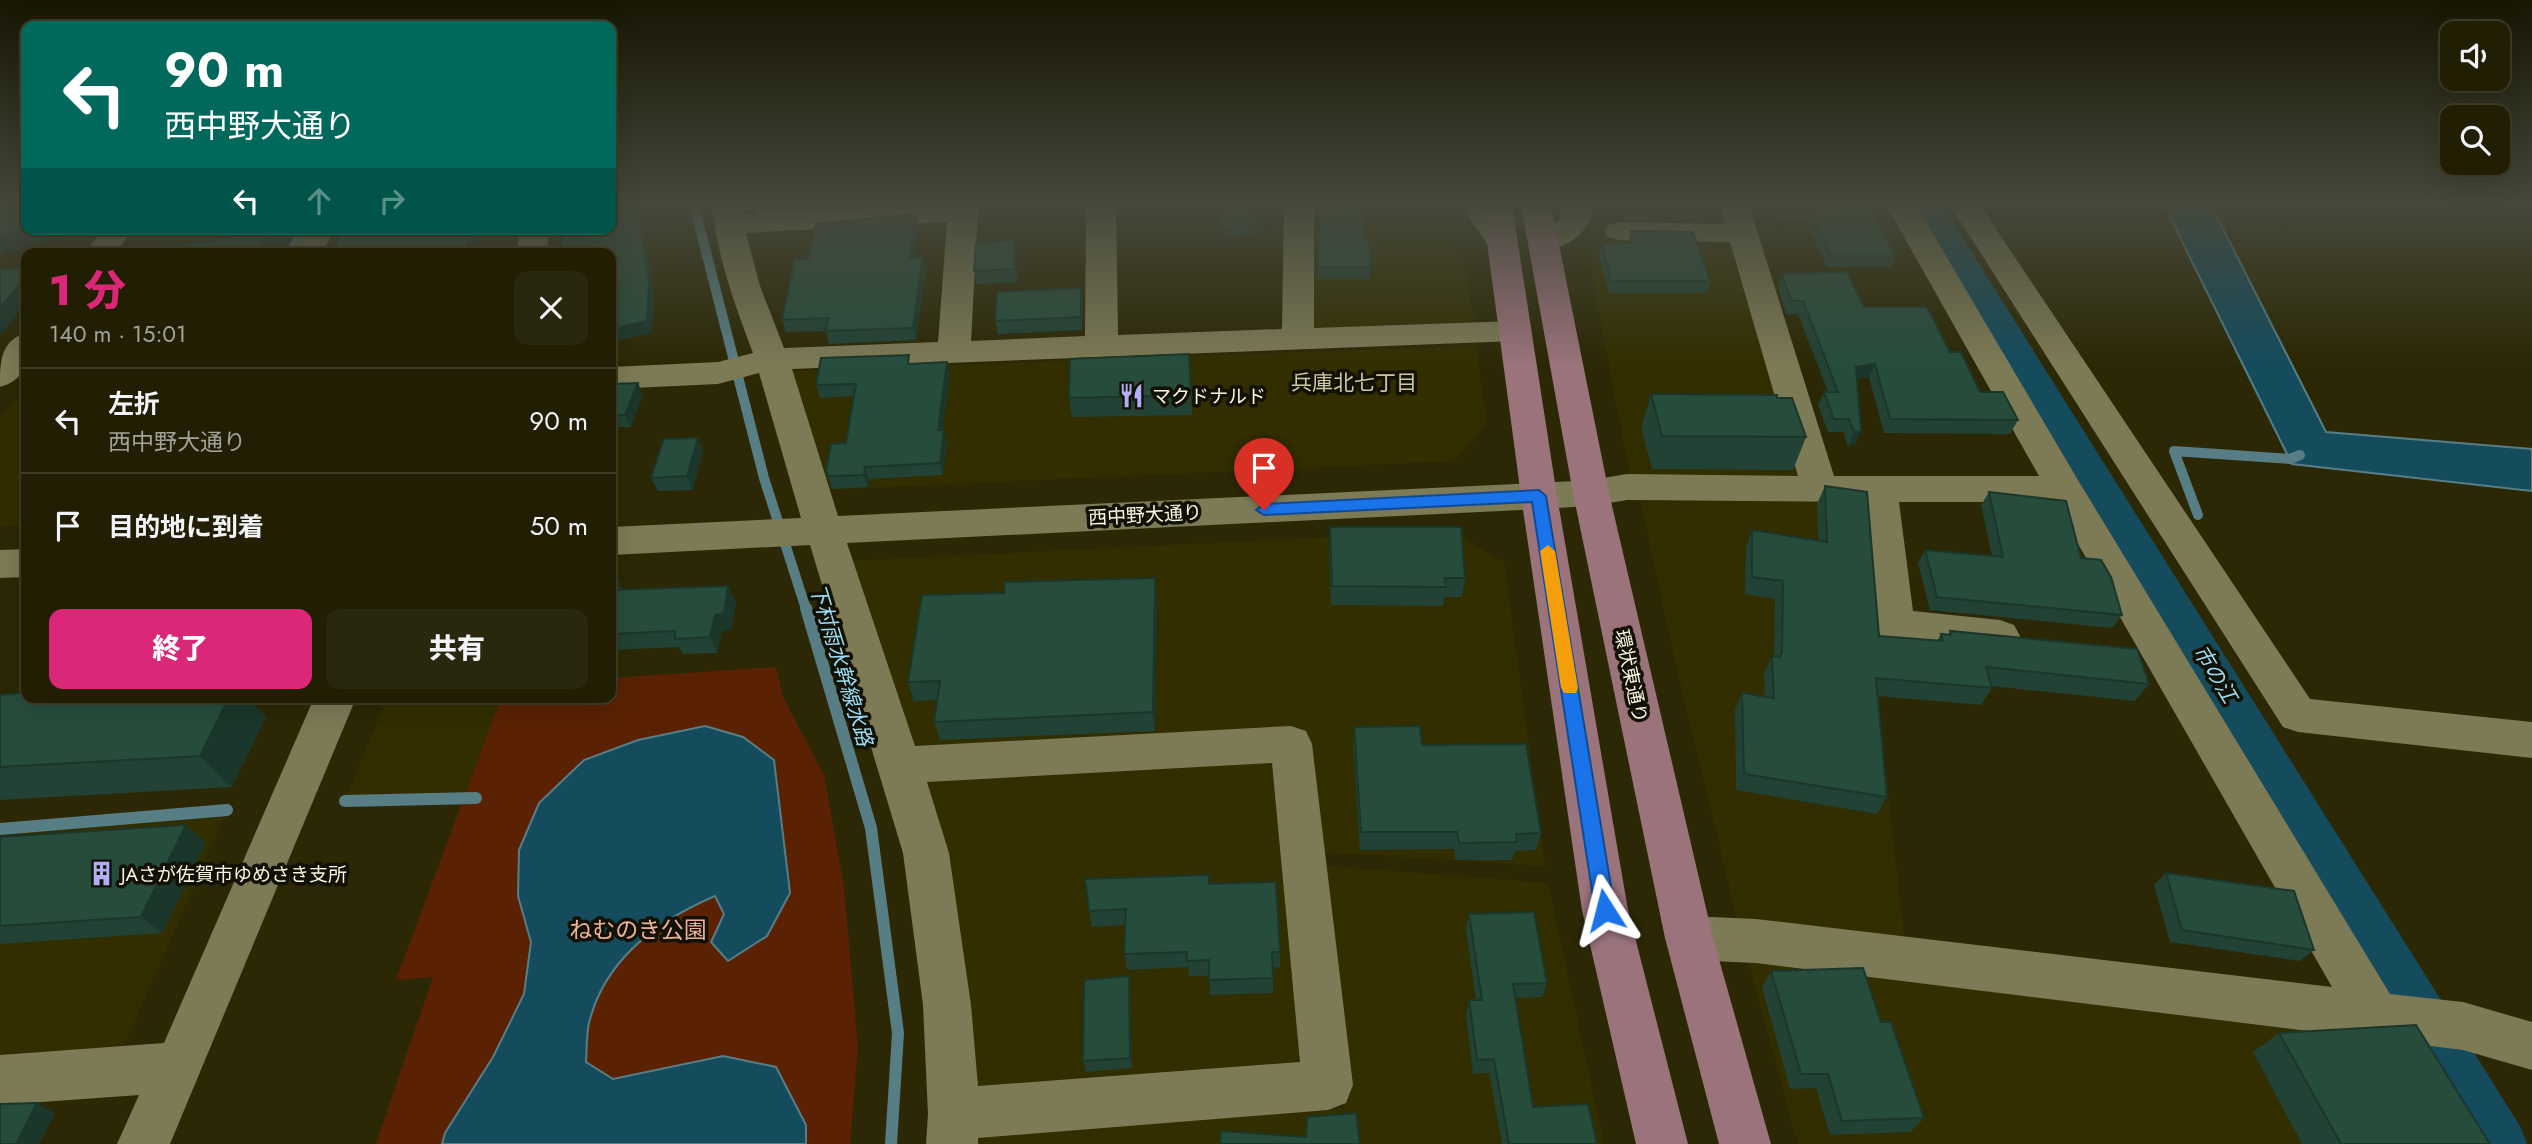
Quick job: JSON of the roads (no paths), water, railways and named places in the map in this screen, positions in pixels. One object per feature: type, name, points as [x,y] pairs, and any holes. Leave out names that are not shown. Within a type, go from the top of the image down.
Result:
[{"type":"main road","points":[[1504,258],[1605,910],[1662,1144]]},
{"type":"main road","name":"環状東通り","points":[[1548,258],[1591,493],[1689,938],[1745,1144]]},
{"type":"street","points":[[738,258],[744,286],[772,359],[926,853],[947,1005],[953,1129],[1328,1085],[1291,744],[900,765]]},
{"type":"street","points":[[954,352],[960,258]]},
{"type":"street","points":[[1101,258],[1102,347]]},
{"type":"street","points":[[1298,339],[1299,258]]},
{"type":"street","points":[[1751,258],[1820,489]]},
{"type":"street","points":[[1932,258],[2161,651],[2384,1017]]},
{"type":"street","points":[[2000,258],[2298,715],[2532,740]]},
{"type":"street","points":[[616,378],[703,374],[772,359],[1514,331]]},
{"type":"street","points":[[0,376],[21,350]]},
{"type":"street","points":[[0,395],[21,393]]},
{"type":"street","name":"西中野大通り","points":[[616,541],[1539,496],[1591,493],[1628,487],[2065,489]]},
{"type":"street","points":[[1879,490],[1895,625],[2041,640]]},
{"type":"street","points":[[0,564],[21,563]]},
{"type":"street","points":[[2121,648],[2161,651]]},
{"type":"street","points":[[143,1144],[179,1067],[333,703]]},
{"type":"street","points":[[1689,938],[1756,941],[2463,1027],[2532,1046]]},
{"type":"street","points":[[0,1080],[179,1067]]},
{"type":"water","points":[[2190,258],[2238,258],[2326,432],[2532,449],[2532,491],[2292,464]]},
{"type":"water","points":[[705,726],[743,737],[774,760],[790,893],[767,936],[728,961],[711,942],[724,914],[715,896],[674,917],[638,943],[622,959],[598,997],[589,1024],[586,1062],[613,1079],[723,1056],[776,1067],[806,1125],[806,1144],[442,1144],[445,1133],[493,1057],[524,994],[531,942],[518,896],[519,850],[539,803],[584,760],[638,740]]},
{"type":"waterway","name":"下村雨水幹線水路","points":[[708,258],[764,478],[806,609]]},
{"type":"waterway","name":"市の江","points":[[1961,258],[2502,1144]]},
{"type":"waterway","points":[[2198,515],[2174,451],[2290,459],[2300,455]]},
{"type":"waterway","name":"下村雨水幹線水路","points":[[806,608],[871,828],[898,1033],[891,1144]]},
{"type":"waterway","points":[[345,801],[476,798]]},
{"type":"waterway","points":[[0,829],[227,810]]},
{"type":"place","name":"マクドナルド","points":[[1132,396]]},
{"type":"place","name":"JAさが佐賀市ゆめさき支所","points":[[101,874]]},
{"type":"district","name":"兵庫北七丁目","points":[[1354,383]]},
{"type":"park label","name":"ねむのき公園","points":[[638,930]]}]
